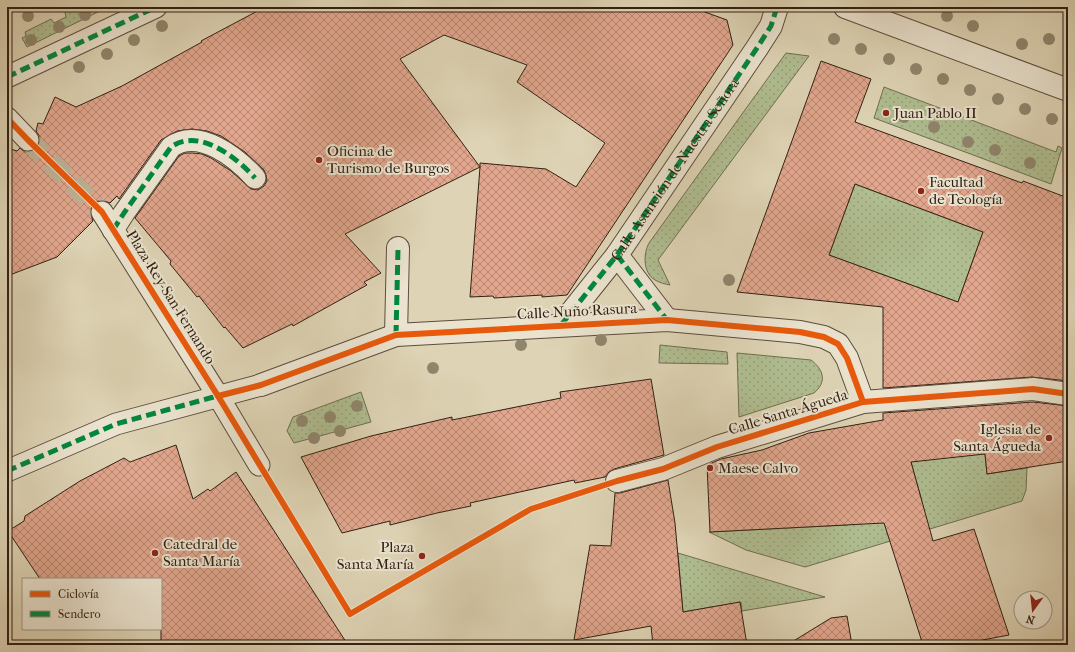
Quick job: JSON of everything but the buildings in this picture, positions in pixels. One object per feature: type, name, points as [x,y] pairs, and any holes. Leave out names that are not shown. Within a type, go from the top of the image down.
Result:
[{"type":"street","points":[[7,77],[156,7]]},
{"type":"street","name":"Calle Asunción de Nuestra Señora","points":[[561,325],[617,255],[757,48],[771,26],[778,7]]},
{"type":"street","points":[[845,7],[1068,90]]},
{"type":"street","points":[[8,121],[28,140]]},
{"type":"street","points":[[113,230],[171,147],[177,142],[193,140],[213,145],[242,164],[255,178]]},
{"type":"street","name":"Plaza Rey San Fernando","points":[[102,212],[218,396],[259,465]]},
{"type":"street","points":[[396,334],[398,248]]},
{"type":"street","name":"Calle Nuño Rasura","points":[[617,255],[667,320]]},
{"type":"street","name":"Calle Nuño Rasura","points":[[260,385],[396,334],[667,320],[800,332],[824,337],[838,344],[847,358],[863,402]]},
{"type":"street","points":[[7,471],[116,424],[260,385]]},
{"type":"street","name":"Calle Santa Águeda","points":[[617,481],[663,469],[717,447],[863,402],[1033,389],[1068,394]]},
{"type":"green space","points":[[76,7],[108,7],[27,47],[22,38],[26,36],[25,32],[51,19],[54,23],[66,17],[65,12]]},
{"type":"green space","points":[[786,53],[809,56],[658,260],[670,285],[655,280],[648,273],[645,263],[649,243]]},
{"type":"green space","points":[[884,87],[1056,152],[1058,146],[1062,148],[1051,184],[874,118]]},
{"type":"green space","points":[[855,184],[983,232],[958,302],[829,255]]},
{"type":"green space","points":[[660,345],[727,352],[728,364],[659,363]]},
{"type":"green space","points":[[737,353],[811,360],[821,372],[821,385],[814,393],[739,417]]},
{"type":"green space","points":[[361,392],[371,422],[294,443],[287,431],[293,417]]},
{"type":"green space","points":[[984,445],[987,474],[1027,468],[1026,490],[1022,501],[805,567],[746,550],[709,532],[847,525],[922,501],[911,462]]},
{"type":"green space","points":[[678,553],[825,597],[742,611],[741,602],[683,612]]},
{"type":"tunnel","points":[[28,140],[102,212]]},
{"type":"marked path","points":[[7,77],[156,7]]},
{"type":"marked path","points":[[561,325],[617,255],[757,48],[771,26],[777,7]]},
{"type":"marked path","points":[[113,230],[171,147],[182,142],[193,141],[205,143],[217,148],[228,154],[255,178]]},
{"type":"marked path","points":[[396,335],[398,248]]},
{"type":"marked path","points":[[617,255],[667,320]]},
{"type":"marked path","points":[[7,471],[116,424],[221,395]]},
{"type":"cycle path","points":[[7,118],[102,212],[218,396],[350,614],[531,509],[617,481],[663,469],[717,447],[863,402],[1033,389],[1068,394]]},
{"type":"cycle path","points":[[218,396],[261,385],[396,335],[667,320],[800,332],[824,337],[838,344],[847,358],[863,402]]},
{"type":"place","name":"Juan Pablo II","points":[[886,113]]},
{"type":"place","name":"Oficina de Turismo de Burgos","points":[[319,160]]},
{"type":"place","name":"Facultad de Teología","points":[[921,191]]},
{"type":"place","name":"Iglesia de Santa Águeda","points":[[1049,438]]},
{"type":"place","name":"Maese Calvo","points":[[710,468]]},
{"type":"place","name":"Catedral de Santa María","points":[[155,553]]},
{"type":"place","name":"Plaza Santa María","points":[[422,556]]}]
